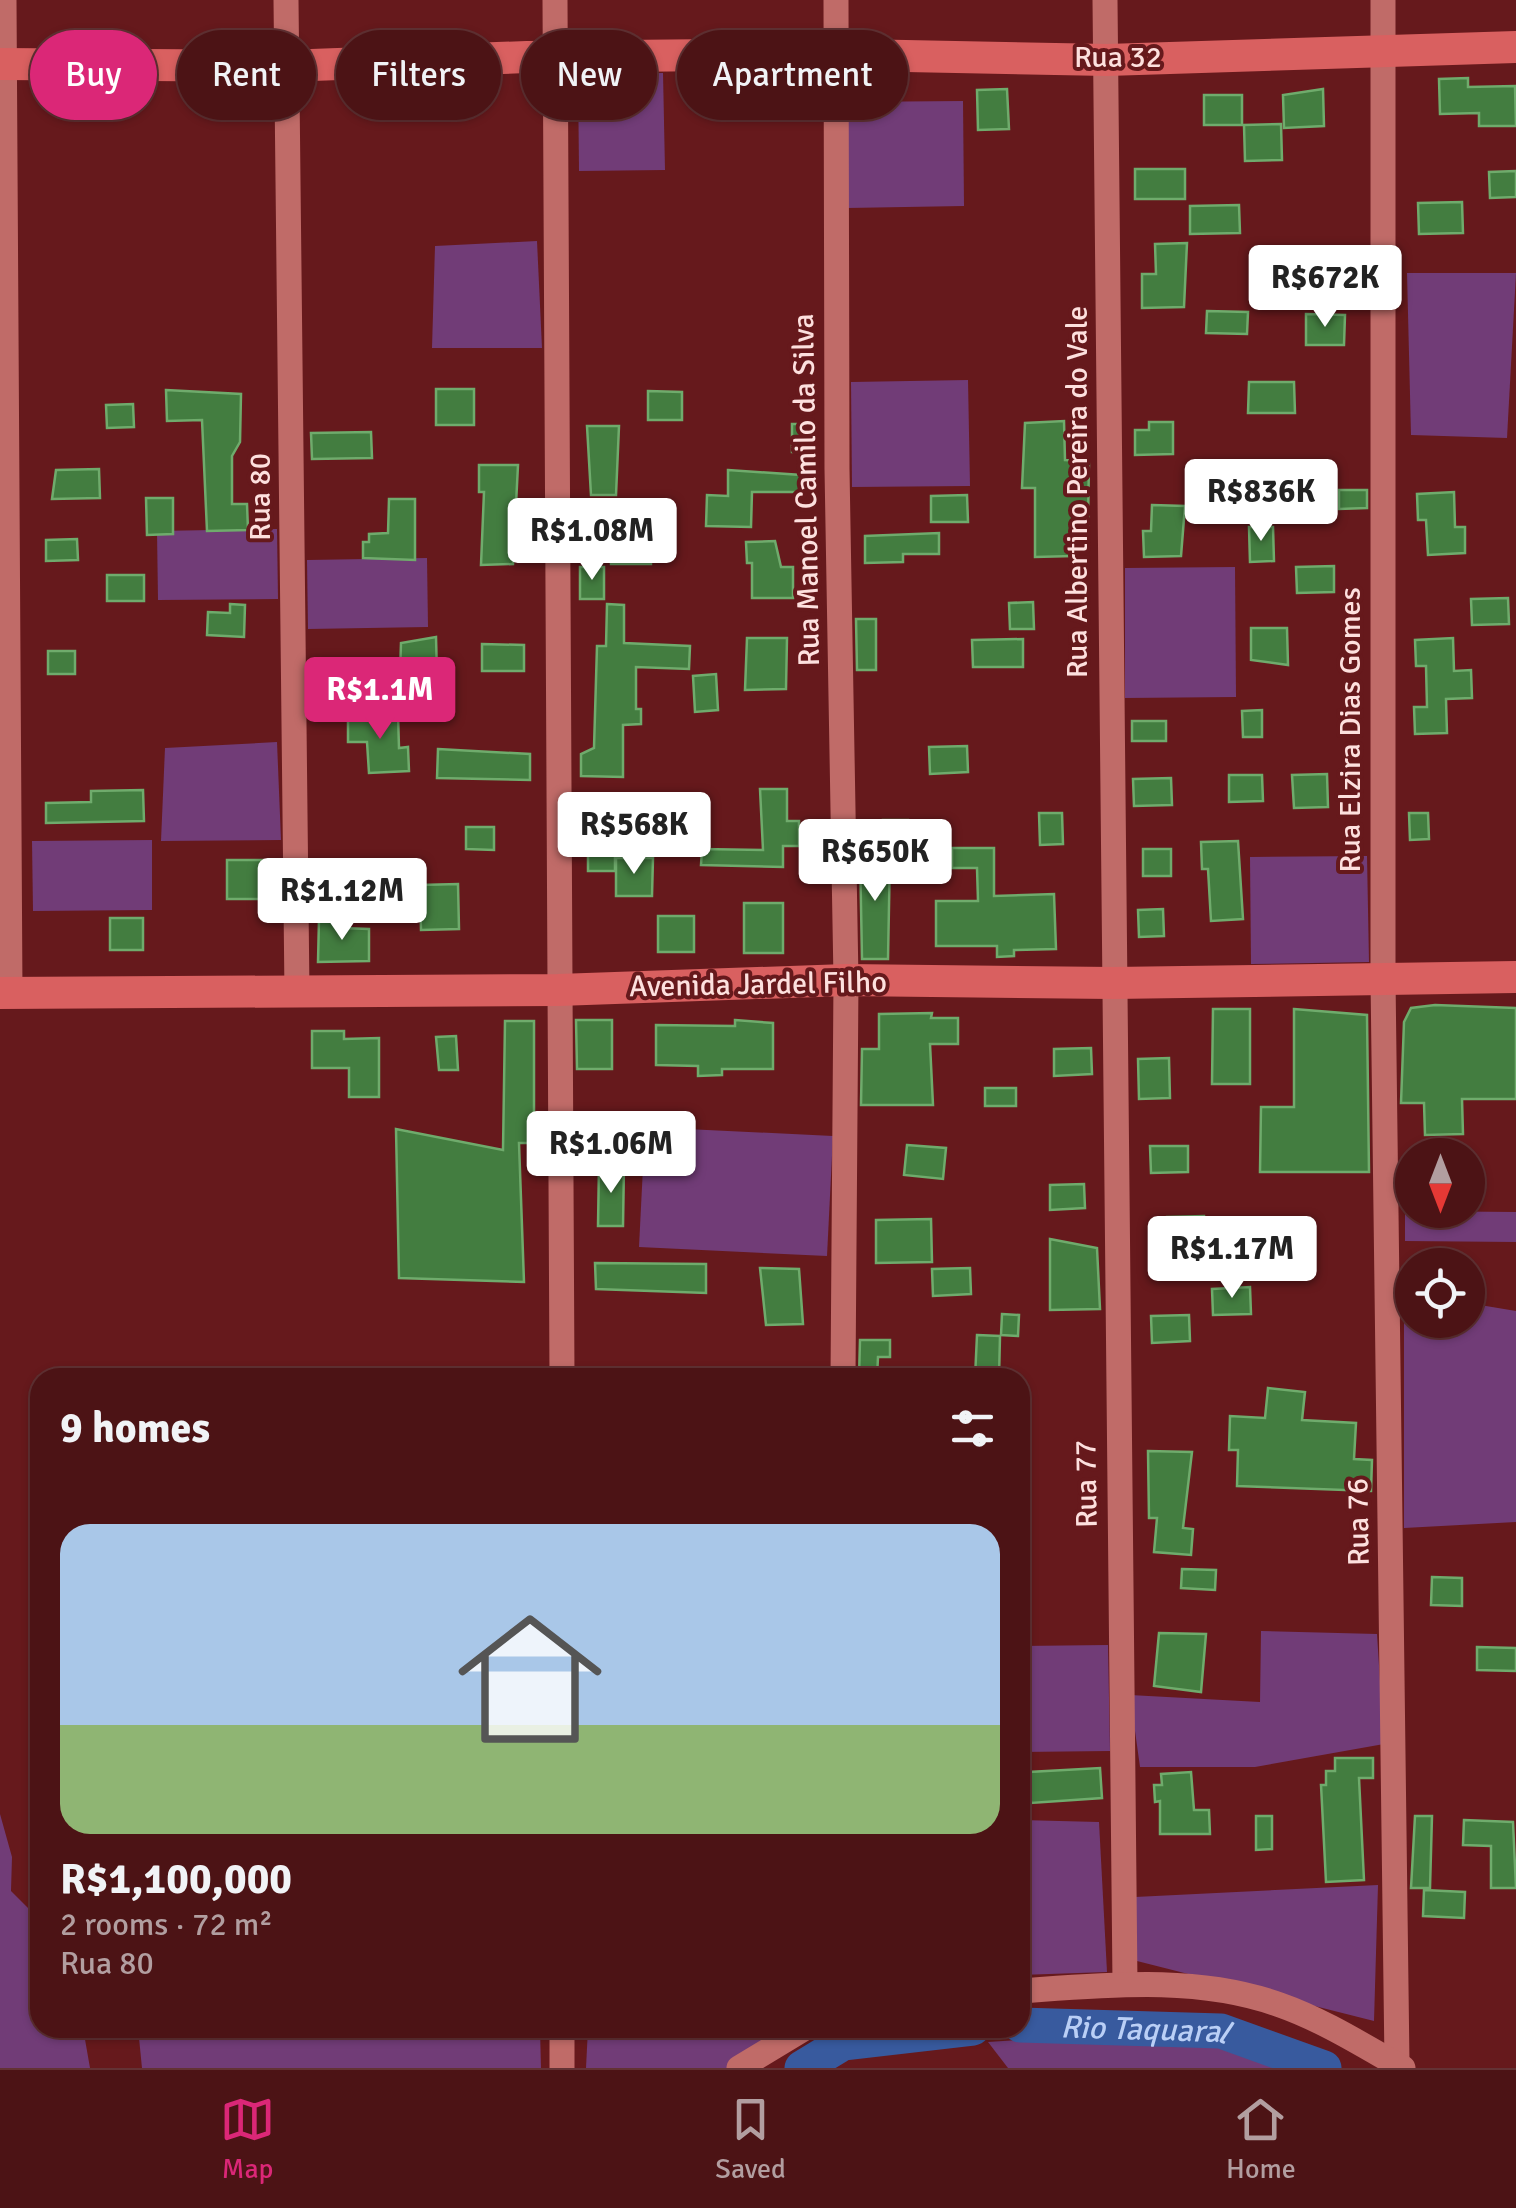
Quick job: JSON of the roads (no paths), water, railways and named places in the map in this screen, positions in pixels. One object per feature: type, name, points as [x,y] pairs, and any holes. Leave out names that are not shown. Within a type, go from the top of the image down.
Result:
[{"type":"main road","name":"Rua 32","points":[[908,57],[1107,60],[1384,54],[1516,46]]},
{"type":"main road","name":"Rua 32","points":[[316,65],[521,60]]},
{"type":"main road","name":"Rua 32","points":[[2,64],[177,65]]},
{"type":"main road","name":"Avenida Jardel Filho","points":[[5,993],[558,990],[846,980],[1113,983],[1516,977]]},
{"type":"street","points":[[4,0],[5,993]]},
{"type":"street","name":"Rua 80","points":[[286,0],[286,30]]},
{"type":"street","points":[[555,0],[556,30]]},
{"type":"street","name":"Rua Manoel Camilo da Silva","points":[[836,0],[837,30]]},
{"type":"street","name":"Rua Albertino Pereira do Vale","points":[[1106,0],[1113,983]]},
{"type":"street","name":"Rua Elzira Dias Gomes","points":[[1383,0],[1383,979]]},
{"type":"street","name":"Rua 80","points":[[286,120],[297,994]]},
{"type":"street","points":[[556,120],[562,1368]]},
{"type":"street","name":"Rua Manoel Camilo da Silva","points":[[837,120],[837,469],[846,980],[843,1368]]},
{"type":"street","name":"Rua 76","points":[[1383,979],[1400,2066]]},
{"type":"street","name":"Rua 77","points":[[1113,983],[1125,1984]]},
{"type":"street","points":[[1030,1990],[1125,1984],[1245,1994],[1301,2013],[1400,2066]]},
{"type":"street","points":[[562,2038],[562,2068]]},
{"type":"street","points":[[739,2068],[788,2038]]},
{"type":"waterway","name":"Rio Taquaral","points":[[1030,2025],[1221,2031],[1324,2068]]},
{"type":"waterway","name":"Rio Taquaral","points":[[802,2068],[843,2043],[886,2038]]}]
